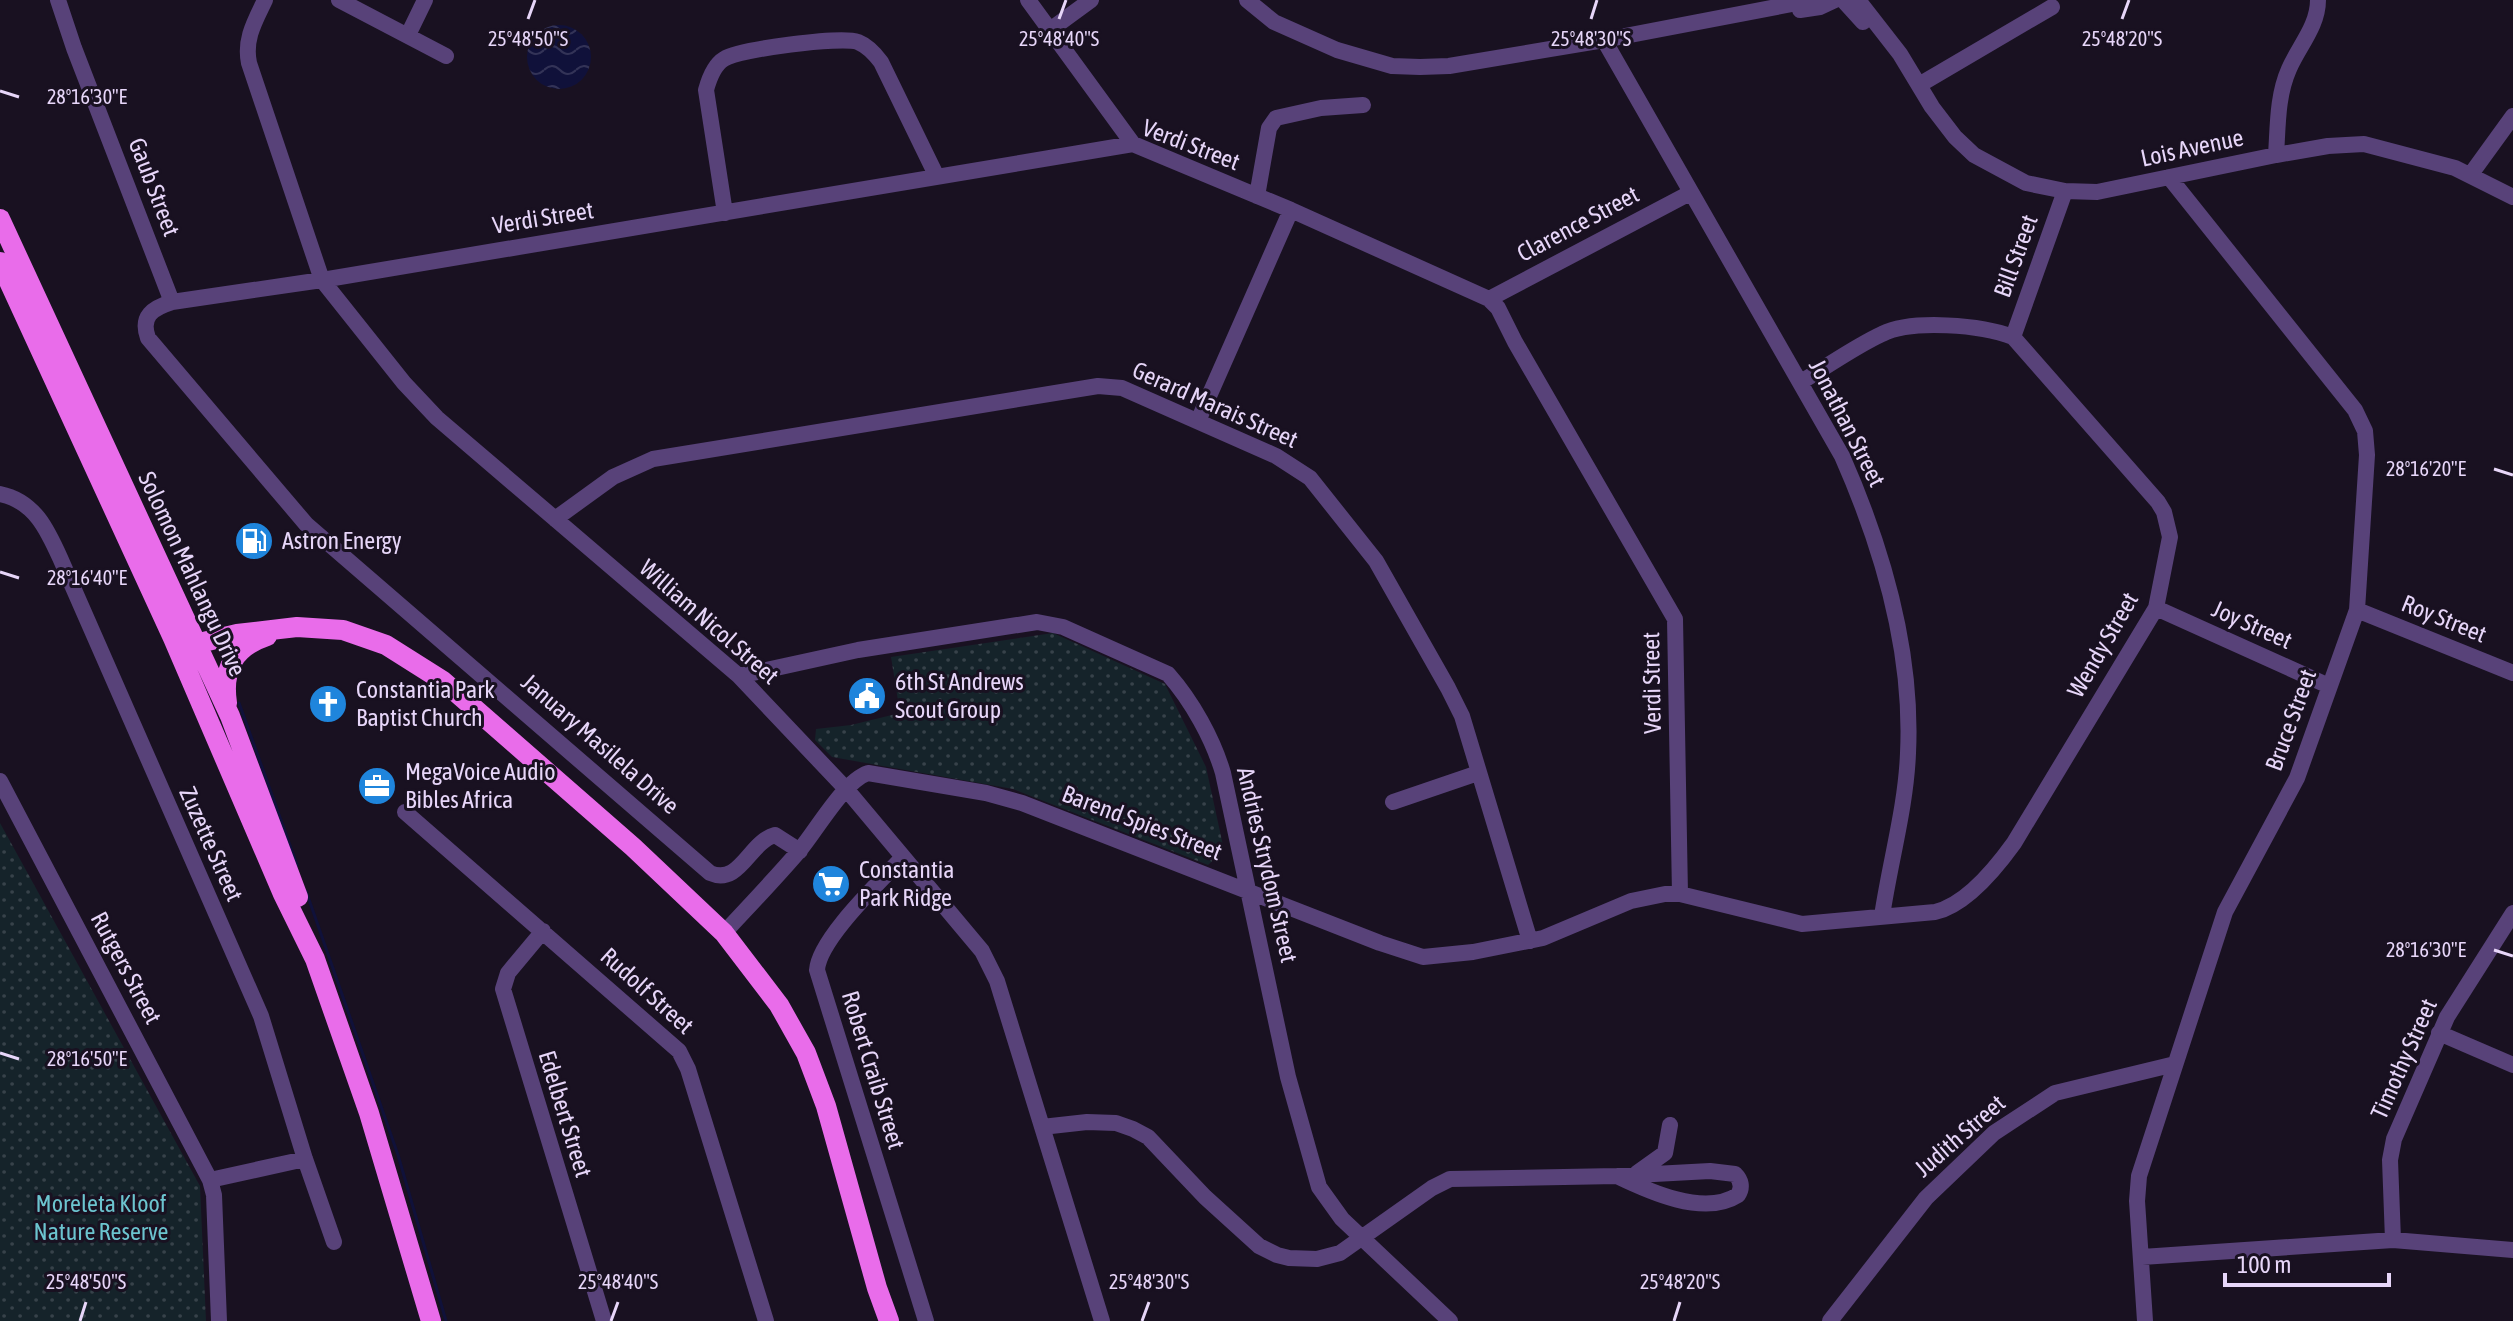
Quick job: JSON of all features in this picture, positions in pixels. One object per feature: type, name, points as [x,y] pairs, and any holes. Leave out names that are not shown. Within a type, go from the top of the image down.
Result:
[{"type":"main road","name":"Solomon Mahlangu Drive","points":[[0,219],[185,643],[283,894],[315,959]]},
{"type":"main road","name":"Solomon Mahlangu Drive","points":[[0,262],[185,643],[230,716],[297,892],[315,959],[369,1113],[431,1321]]},
{"type":"main road","points":[[185,643],[219,626],[286,617],[335,620],[390,639],[420,658],[437,677],[633,847],[724,933],[779,1005],[806,1053],[826,1106],[889,1321]]},
{"type":"main road","points":[[230,716],[225,681],[234,656],[244,645],[297,627]]},
{"type":"main road","points":[[185,643],[267,629],[343,630],[386,645],[437,677]]},
{"type":"street","name":"Gaub Street","points":[[58,0],[172,302]]},
{"type":"street","name":"William Nicol Street","points":[[265,0],[249,37],[249,63],[322,280],[418,400],[739,676],[847,790],[982,951],[991,965],[1102,1321]]},
{"type":"street","points":[[339,0],[446,56]]},
{"type":"street","points":[[1028,0],[1133,144]]},
{"type":"street","points":[[1050,30],[1091,0]]},
{"type":"street","points":[[1247,0],[1274,22],[1303,36],[1369,61],[1392,66],[1449,66],[1813,0]]},
{"type":"street","points":[[1743,14],[1766,15],[1820,7],[1835,0]]},
{"type":"street","name":"Lois Avenue","points":[[1843,0],[1893,59],[1917,82]]},
{"type":"street","name":"Lois Avenue","points":[[1858,0],[1900,54],[1955,137],[1974,155],[2026,183],[2065,191],[2097,192],[2276,155],[2328,146],[2364,144],[2403,152],[2471,174],[2513,197]]},
{"type":"street","points":[[2276,155],[2282,90],[2289,69],[2317,16],[2318,0]]},
{"type":"street","points":[[408,35],[420,2]]},
{"type":"street","points":[[1917,82],[2052,7]]},
{"type":"street","points":[[725,213],[706,90],[719,62],[737,54],[838,39],[858,42],[867,47],[881,62],[937,177]]},
{"type":"street","name":"Jonathan Street","points":[[1604,40],[1842,456],[1857,489],[1879,556],[1903,643],[1909,751],[1882,916]]},
{"type":"street","points":[[1257,196],[1269,128],[1276,118],[1321,108],[1363,105]]},
{"type":"street","points":[[2471,174],[2513,116]]},
{"type":"street","name":"Verdi Street","points":[[172,302],[322,280],[1133,144],[1291,210],[1489,299],[1498,308],[1675,619],[1680,894]]},
{"type":"street","name":"Bruce Street","points":[[2145,1321],[2137,1201],[2139,1176],[2225,912],[2297,778],[2357,610],[2367,455],[2365,431],[2355,410],[2169,177]]},
{"type":"street","name":"Bill Street","points":[[2013,337],[2065,191]]},
{"type":"street","name":"Clarence Street","points":[[1489,299],[1690,193]]},
{"type":"street","points":[[1198,421],[1291,210]]},
{"type":"street","name":"January Masilela Drive","points":[[172,302],[158,306],[146,317],[144,328],[148,338],[294,510],[355,567],[710,873],[718,877],[731,875],[765,838],[775,835],[800,851]]},
{"type":"street","points":[[1801,382],[1884,333],[1901,328],[1963,328],[2000,332],[2013,337]]},
{"type":"street","name":"Wendy Street","points":[[1882,916],[1944,910],[1966,895],[2006,854],[2156,608],[2170,537],[2164,512],[2013,337]]},
{"type":"street","name":"Gerard Marais Street","points":[[555,519],[613,477],[653,459],[1098,386],[1122,388],[1288,462],[1310,478],[1376,561],[1462,716],[1530,941]]},
{"type":"street","name":"Zuzette Street","points":[[0,494],[37,514],[51,538],[261,1016],[334,1242]]},
{"type":"street","name":"Joy Street","points":[[2156,608],[2329,686]]},
{"type":"street","name":"Roy Street","points":[[2357,610],[2513,673]]},
{"type":"street","name":"Andries Strydom Street","points":[[739,676],[858,650],[1037,622],[1063,627],[1168,674],[1178,686],[1220,763],[1288,1077],[1319,1187],[1332,1208],[1450,1321]]},
{"type":"street","name":"Barend Spies Street","points":[[847,790],[861,775],[876,773],[1001,796],[1423,957],[1462,954],[1553,935],[1642,897],[1680,894],[1794,924],[1882,916]]},
{"type":"street","points":[[1393,802],[1478,773]]},
{"type":"street","name":"Rutgers Street","points":[[0,781],[210,1180],[214,1195],[219,1321]]},
{"type":"street","points":[[724,933],[800,851],[847,790]]},
{"type":"street","name":"Rudolf Street","points":[[405,812],[671,1042],[685,1061],[766,1321]]},
{"type":"street","name":"Robert Craib Street","points":[[903,857],[827,942],[818,959],[817,970],[926,1321]]},
{"type":"street","name":"Timothy Street","points":[[2393,1240],[2390,1194],[2392,1147],[2439,1033],[2513,913]]},
{"type":"street","name":"Edelbert Street","points":[[543,931],[508,973],[503,989],[604,1321]]},
{"type":"street","points":[[2439,1033],[2513,1065]]},
{"type":"street","name":"Judith Street","points":[[1830,1321],[1926,1198],[1994,1133],[2055,1093],[2175,1064]]},
{"type":"street","points":[[1042,1127],[1087,1122],[1116,1123],[1133,1129],[1148,1137],[1205,1197],[1251,1239],[1277,1255],[1297,1259],[1340,1253],[1432,1188],[1450,1179],[1729,1172],[1738,1177],[1741,1188],[1738,1195],[1727,1200],[1673,1200],[1617,1176]]},
{"type":"street","points":[[1636,1175],[1665,1153],[1670,1125]]},
{"type":"street","points":[[210,1180],[305,1159]]},
{"type":"street","points":[[2142,1257],[2393,1240],[2513,1250]]},
{"type":"green space","points":[[1053,633],[1165,684],[1206,767],[1224,850],[1208,865],[1013,789],[832,757],[815,740],[816,729],[851,725],[900,713],[891,657]]},
{"type":"green space","name":"Moreleta Kloof Nature Reserve","points":[[0,823],[200,1186],[206,1321],[0,1321]]},
{"type":"water","points":[[553,25],[565,25],[582,34],[589,45],[589,69],[582,80],[565,89],[553,89],[541,84],[532,75],[527,63],[527,51],[532,39],[541,30]]},
{"type":"waterway","points":[[239,703],[297,865]]},
{"type":"waterway","points":[[306,891],[398,1155],[446,1321]]},
{"type":"place","name":"Astron Energy","points":[[254,541]]},
{"type":"place","name":"6th St Andrews Scout Group","points":[[867,696]]},
{"type":"place","name":"Constantia Park Baptist Church","points":[[328,704]]},
{"type":"place","name":"MegaVoice Audio Bibles Africa","points":[[377,786]]},
{"type":"place","name":"Constantia Park Ridge","points":[[831,884]]}]
